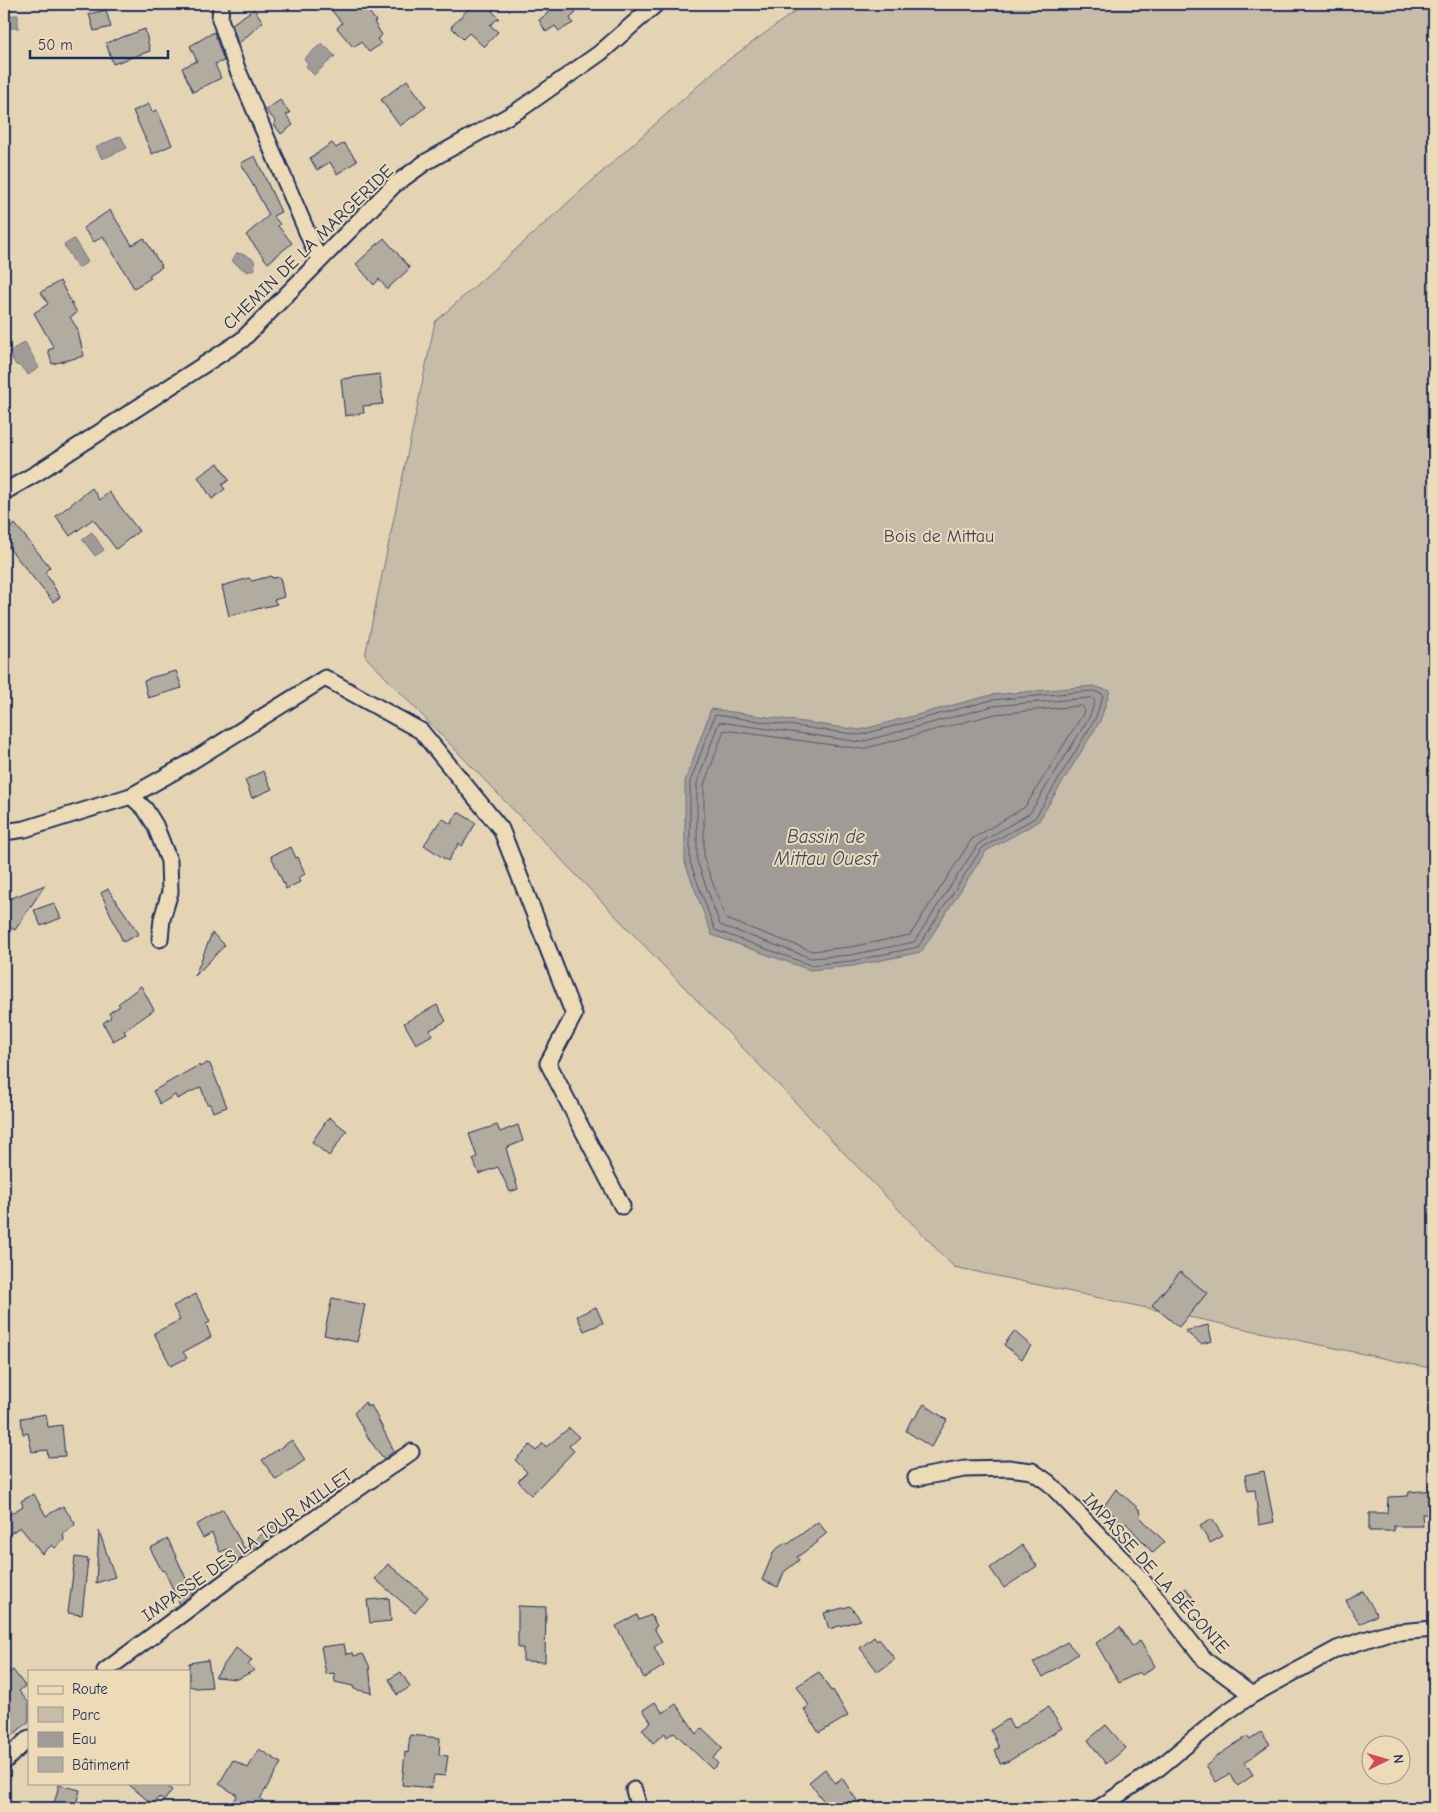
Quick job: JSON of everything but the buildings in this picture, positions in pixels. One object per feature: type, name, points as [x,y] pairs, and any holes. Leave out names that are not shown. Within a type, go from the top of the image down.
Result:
[{"type":"street","points":[[221,4],[220,19],[236,66],[319,260]]},
{"type":"street","name":"CHEMIN DE LA MARGERIDE","points":[[4,492],[37,473],[242,340],[394,185],[426,162],[519,110],[600,53],[656,4]]},
{"type":"street","points":[[4,832],[25,829],[131,796],[184,766],[325,678],[421,731],[501,828],[574,1014],[548,1063],[622,1206]]},
{"type":"street","points":[[131,796],[145,809],[155,825],[169,861],[170,892],[162,919],[160,939]]},
{"type":"street","name":"IMPASSE DES LA TOUR MILLET","points":[[105,1670],[241,1570],[411,1452]]},
{"type":"street","name":"IMPASSE DE LA BÉGONIE","points":[[916,1478],[964,1469],[1008,1468],[1032,1471],[1049,1483],[1143,1581],[1205,1660],[1252,1695]]},
{"type":"street","points":[[1099,1808],[1160,1767],[1224,1714],[1252,1695],[1337,1650],[1386,1633],[1434,1629]]},
{"type":"street","points":[[4,1762],[28,1739]]},
{"type":"street","points":[[634,1790],[639,1808]]},
{"type":"green space","name":"Bois de Mittau","points":[[805,4],[1434,4],[1434,1369],[954,1267],[365,656],[435,322],[720,66]]},
{"type":"water","points":[[4,15],[18,15],[18,28],[4,28]]},
{"type":"water","points":[[322,43],[335,56],[314,75],[306,66],[308,64],[304,59]]},
{"type":"water","points":[[121,136],[127,148],[102,159],[96,147]]},
{"type":"water","points":[[74,239],[88,262],[78,268],[64,245]]},
{"type":"water","points":[[237,253],[246,255],[254,260],[255,269],[247,272],[232,261]]},
{"type":"water","points":[[25,342],[39,368],[28,375],[20,366],[16,365],[8,352]]},
{"type":"water","points":[[92,532],[104,550],[95,556],[82,539]]},
{"type":"water","name":"Bassin de Mittau Ouest","points":[[1093,686],[1110,691],[1100,721],[1038,822],[986,851],[921,952],[853,966],[810,970],[712,935],[685,863],[685,781],[711,709],[860,730],[991,695]]}]
